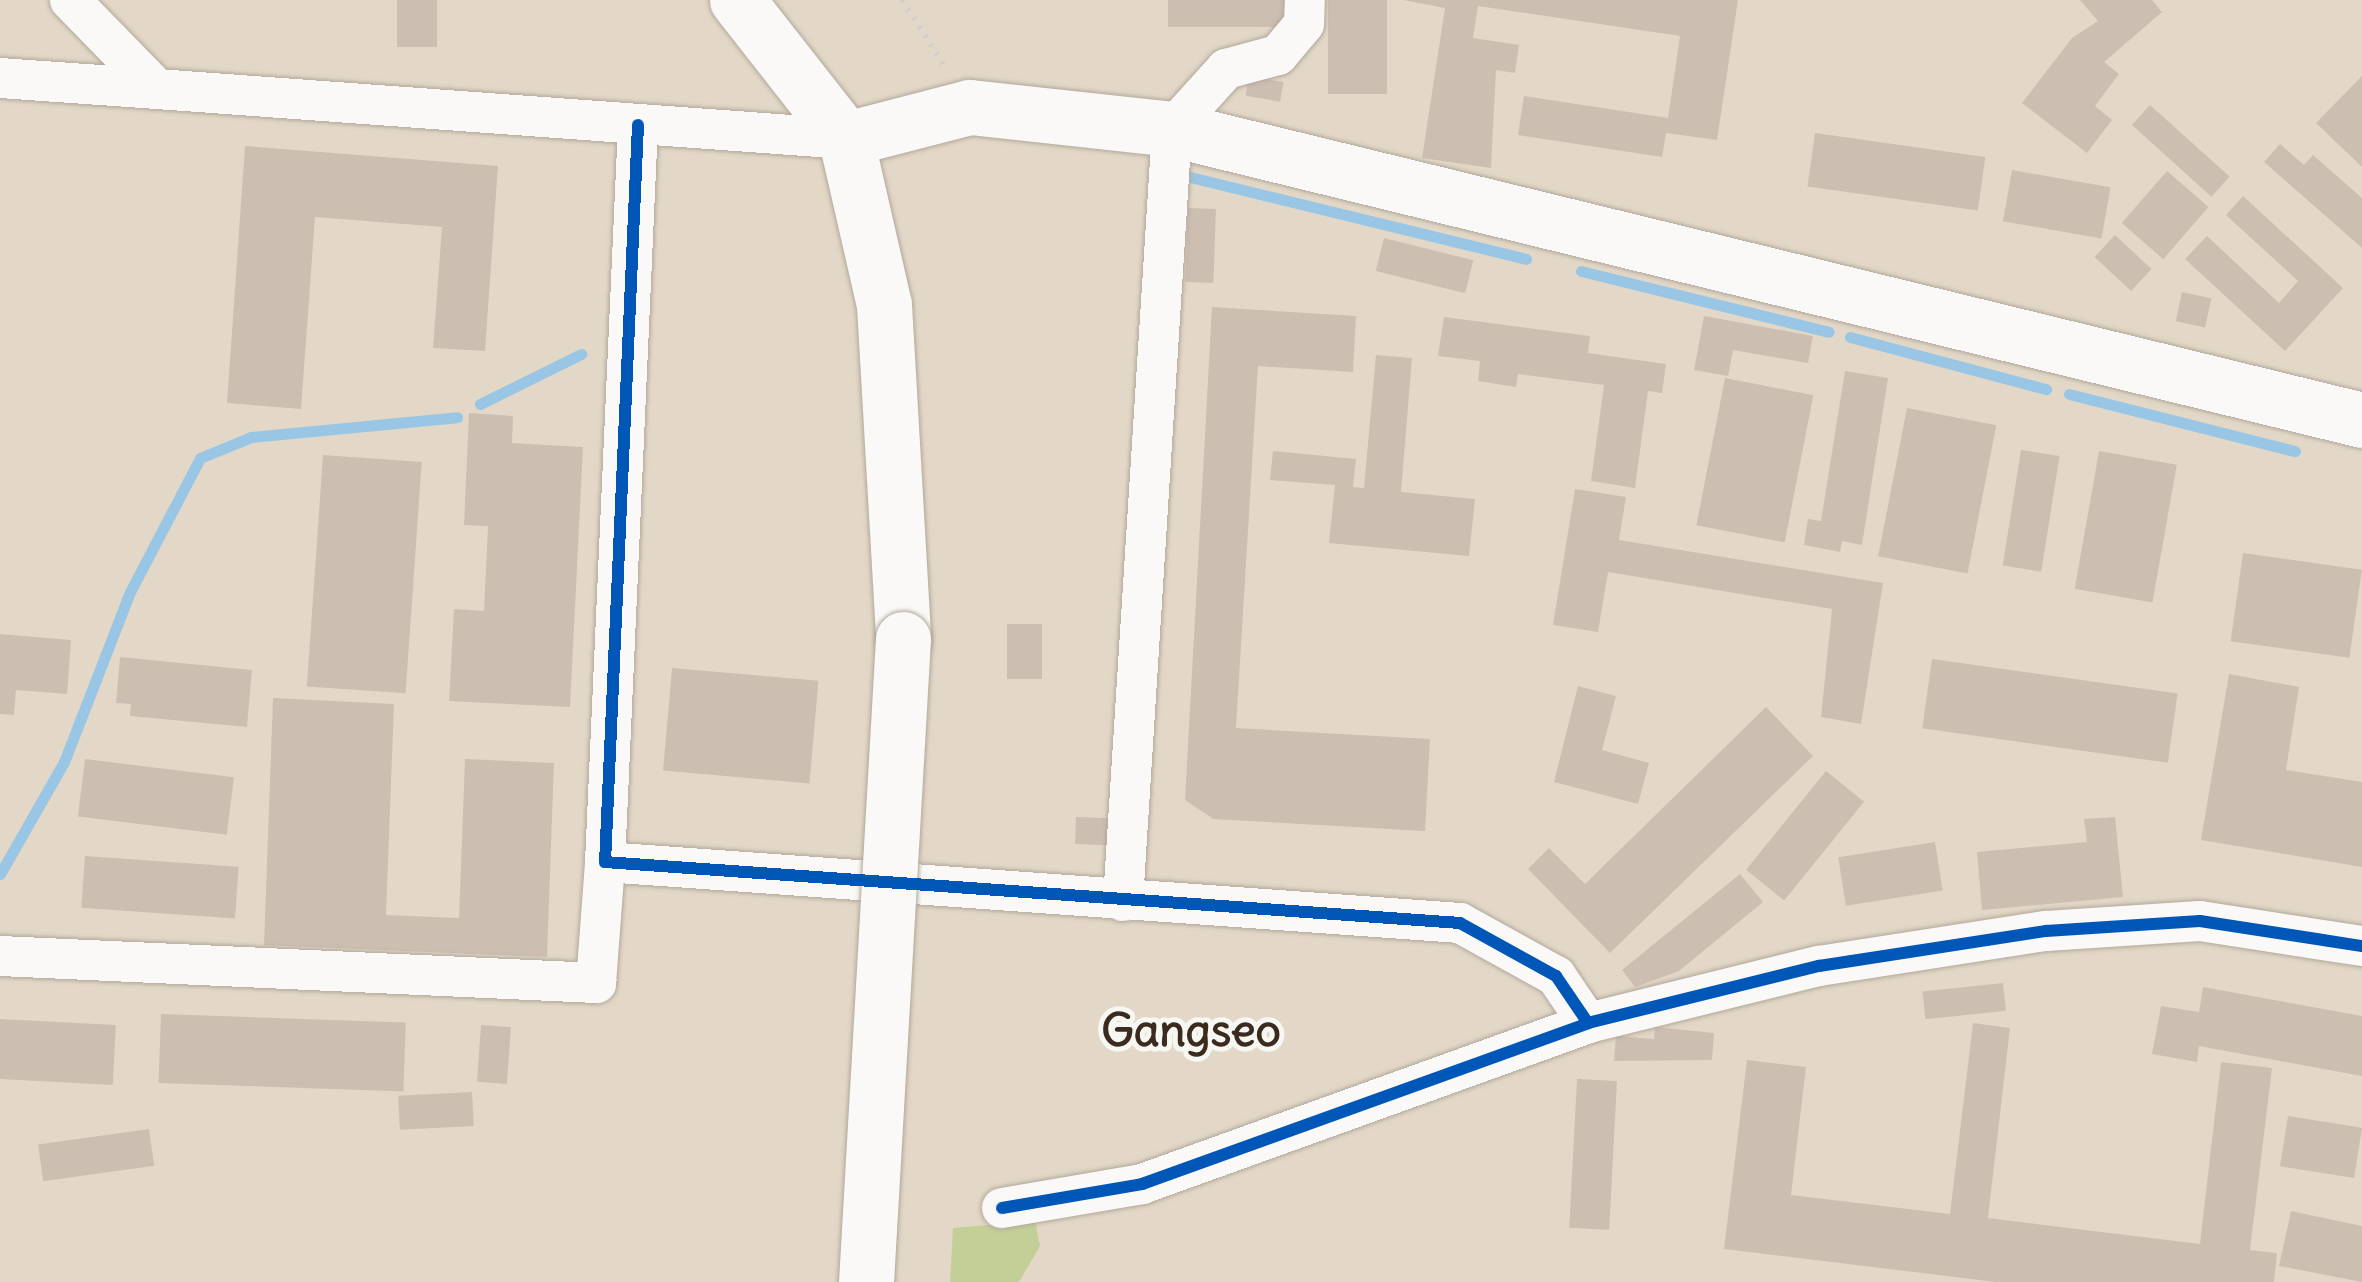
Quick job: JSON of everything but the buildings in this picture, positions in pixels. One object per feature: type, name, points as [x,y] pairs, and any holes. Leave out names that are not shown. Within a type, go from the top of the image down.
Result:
[{"type":"main road","points":[[737,0],[846,138],[884,305],[903,639],[866,1282]]},
{"type":"main road","points":[[846,138],[970,107],[1172,129],[2362,420]]},
{"type":"street","points":[[70,0],[158,90]]},
{"type":"street","points":[[1123,901],[1172,129],[1226,68],[1278,55],[1304,24],[1305,0]]},
{"type":"street","points":[[0,78],[846,138]]},
{"type":"street","points":[[0,956],[596,984],[605,862],[638,125]]},
{"type":"street","points":[[605,862],[1460,923],[1556,976],[1588,1023]]},
{"type":"street","points":[[1002,1208],[1142,1184],[1588,1023],[1800,970],[2046,931],[2200,922],[2362,946]]},
{"type":"path","points":[[902,0],[970,107]]},
{"type":"green space","points":[[1035,1221],[1040,1246],[1019,1282],[950,1282],[953,1228]]},
{"type":"waterway","points":[[1186,176],[1526,259]]},
{"type":"waterway","points":[[1581,271],[1829,332]]},
{"type":"waterway","points":[[1850,337],[2046,389]]},
{"type":"waterway","points":[[480,404],[581,354]]},
{"type":"waterway","points":[[2069,394],[2295,451]]},
{"type":"waterway","points":[[0,874],[64,762],[130,592],[200,458],[251,437],[457,417]]},
{"type":"cycle path","points":[[638,125],[605,862],[1460,923],[1556,976],[1588,1023]]},
{"type":"cycle path","points":[[1002,1208],[1142,1184],[1588,1023],[1819,966],[2046,931],[2200,921],[2362,946]]},
{"type":"district","name":"Gangseo","points":[[1191,1031]]}]
